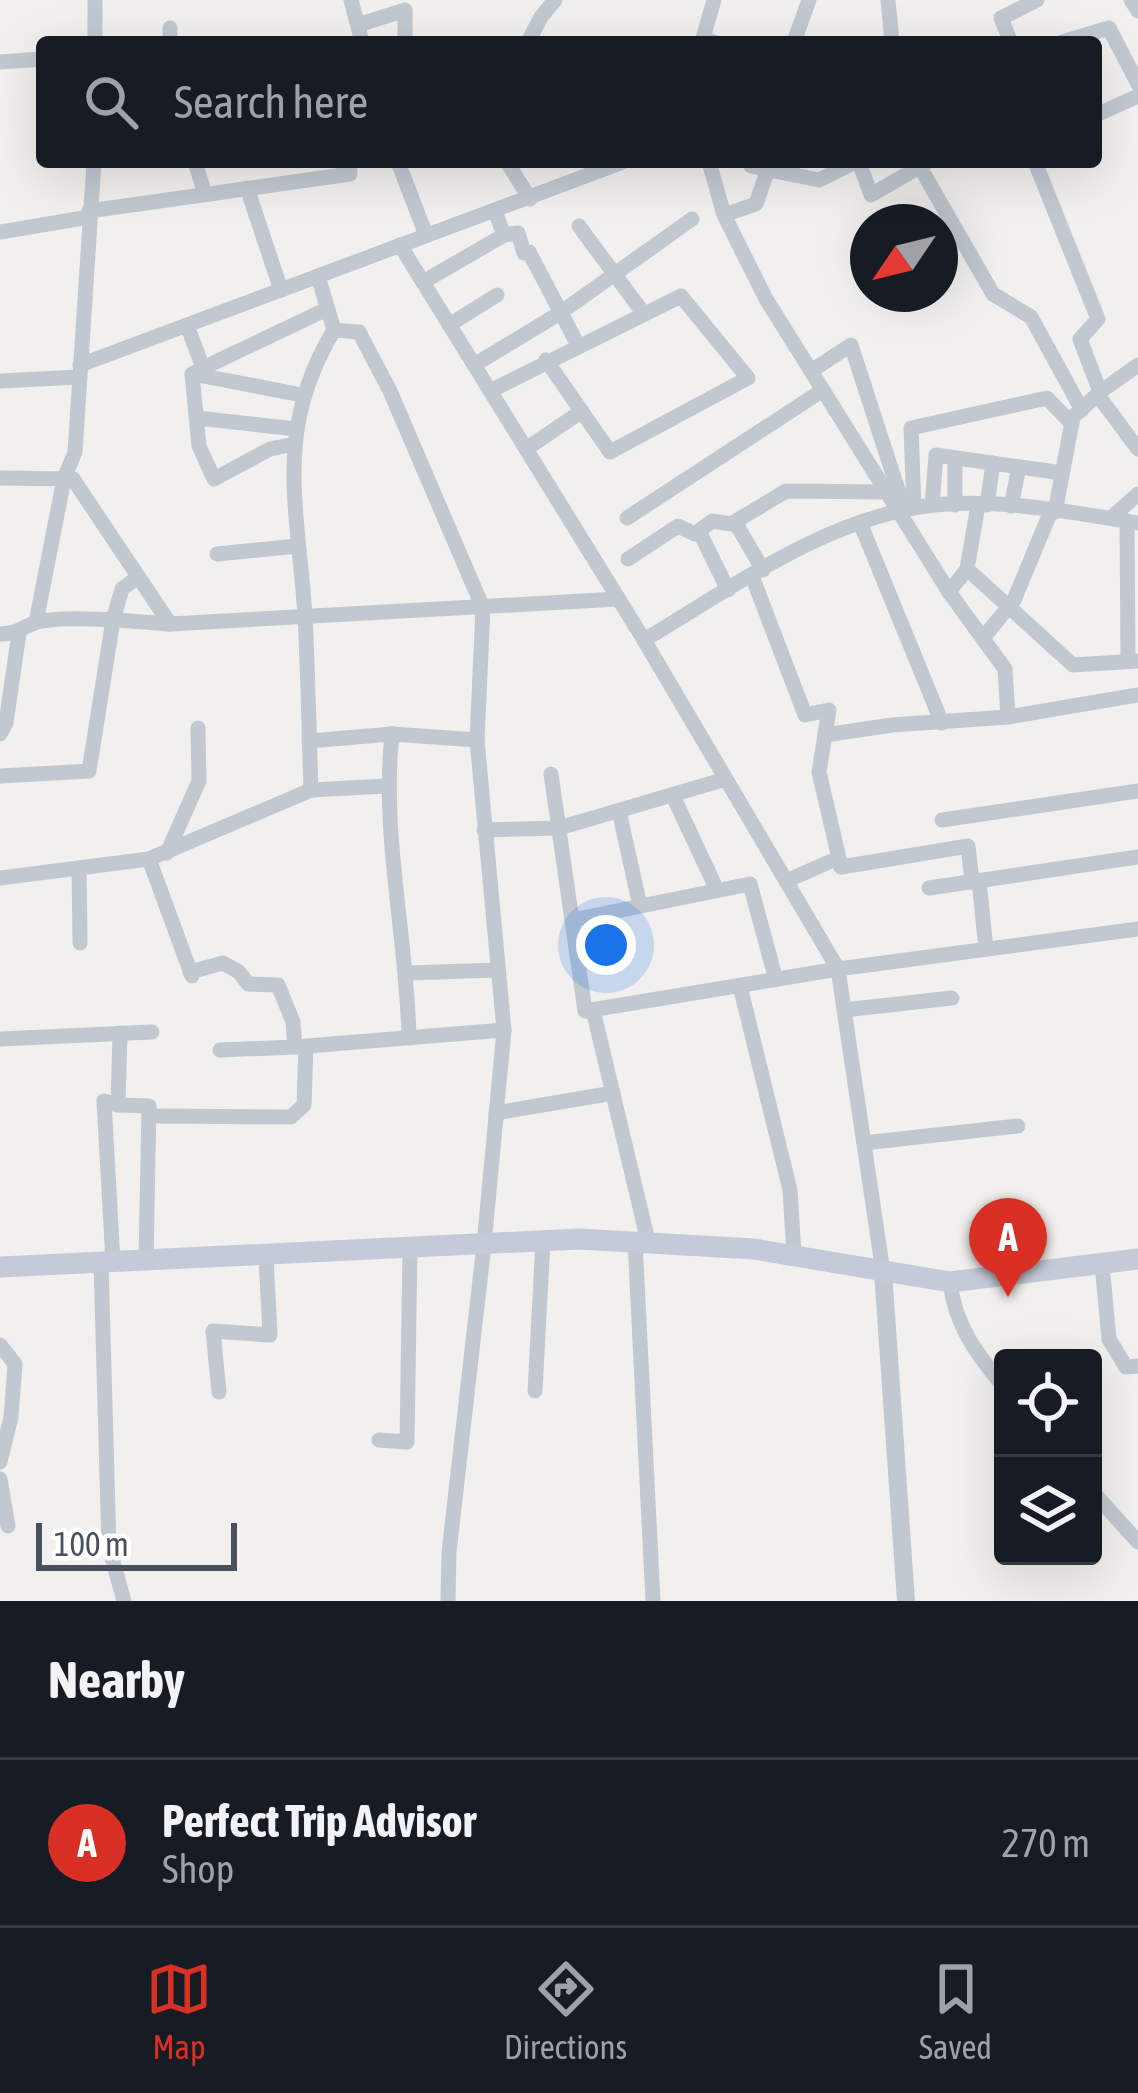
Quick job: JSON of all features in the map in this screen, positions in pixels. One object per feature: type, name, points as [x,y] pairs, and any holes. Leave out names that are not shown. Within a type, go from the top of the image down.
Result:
[{"type":"main road","points":[[0,1267],[543,1241],[641,1241],[794,1254],[950,1282],[1138,1259]]},
{"type":"street","points":[[95,0],[95,36]]},
{"type":"street","points":[[351,0],[360,34],[405,10],[405,36]]},
{"type":"street","points":[[531,36],[555,0]]},
{"type":"street","points":[[705,36],[714,0]]},
{"type":"street","points":[[796,36],[809,0]]},
{"type":"street","points":[[888,0],[891,36]]},
{"type":"street","points":[[1007,36],[1001,18],[1037,0]]},
{"type":"street","points":[[1131,0],[1138,11]]},
{"type":"street","points":[[1082,36],[1109,28],[1138,85]]},
{"type":"street","points":[[0,62],[36,59]]},
{"type":"street","points":[[1102,112],[1138,96]]},
{"type":"street","points":[[36,622],[64,479],[75,452],[93,168]]},
{"type":"street","points":[[197,168],[205,194]]},
{"type":"street","points":[[0,232],[205,194],[350,174],[350,168]]},
{"type":"street","points":[[400,168],[426,235]]},
{"type":"street","points":[[511,168],[530,199]]},
{"type":"street","points":[[0,380],[79,371],[187,325],[608,168]]},
{"type":"street","points":[[711,168],[724,215],[766,299],[888,492],[907,510]]},
{"type":"street","points":[[724,215],[756,204],[768,169],[819,180],[844,168]]},
{"type":"street","points":[[860,168],[871,195],[915,168]]},
{"type":"street","points":[[923,168],[993,295],[1030,317],[1077,417]]},
{"type":"street","points":[[1038,168],[1098,319],[1079,339],[1098,393],[1138,449]]},
{"type":"street","points":[[247,188],[280,290]]},
{"type":"street","points":[[495,211],[503,236]]},
{"type":"street","points":[[474,365],[560,313],[692,219]]},
{"type":"street","points":[[579,226],[644,314]]},
{"type":"street","points":[[423,282],[503,236],[518,233],[524,254],[529,252],[578,345]]},
{"type":"street","points":[[400,245],[644,640],[838,969],[883,1272],[906,1601]]},
{"type":"street","points":[[311,790],[305,614],[292,492],[302,395],[311,368],[334,330],[318,276]]},
{"type":"street","points":[[449,325],[497,295]]},
{"type":"street","points":[[490,391],[546,360],[681,296],[748,378],[610,452],[546,360]]},
{"type":"street","points":[[197,371],[327,309]]},
{"type":"street","points":[[187,325],[197,371],[199,446],[214,479],[295,436]]},
{"type":"street","points":[[334,330],[359,332],[390,391],[483,608],[476,740],[503,1030],[449,1552],[448,1601]]},
{"type":"street","points":[[811,371],[851,345],[907,510],[949,592],[1005,669],[1008,717]]},
{"type":"street","points":[[984,637],[1009,607],[1053,511],[1077,417],[1098,393],[1138,365]]},
{"type":"street","points":[[197,371],[302,395]]},
{"type":"street","points":[[627,518],[823,390]]},
{"type":"street","points":[[907,510],[911,428],[1047,398],[1077,417]]},
{"type":"street","points":[[526,449],[582,411]]},
{"type":"street","points":[[197,418],[295,436]]},
{"type":"street","points":[[932,505],[936,455],[1062,473]]},
{"type":"street","points":[[955,458],[955,505]]},
{"type":"street","points":[[949,592],[967,568],[992,463]]},
{"type":"street","points":[[1011,506],[1019,467]]},
{"type":"street","points":[[0,478],[73,479],[170,624]]},
{"type":"street","points":[[628,559],[678,526],[695,534],[712,521],[735,522],[786,491],[888,492]]},
{"type":"street","points":[[967,568],[1073,665],[1133,661],[1125,521],[1138,494]]},
{"type":"street","points":[[644,640],[819,538],[907,510],[932,505],[1011,506],[1125,521]]},
{"type":"street","points":[[735,522],[758,573],[805,715],[829,710],[819,772],[841,867]]},
{"type":"street","points":[[861,524],[941,723]]},
{"type":"street","points":[[699,531],[728,590]]},
{"type":"street","points":[[217,554],[298,546]]},
{"type":"street","points":[[0,776],[89,771],[113,620],[122,589],[138,577]]},
{"type":"street","points":[[0,634],[19,633],[36,622],[170,624],[618,599]]},
{"type":"street","points":[[0,734],[7,723],[19,633]]},
{"type":"street","points":[[825,735],[1008,717],[1138,695]]},
{"type":"street","points":[[167,853],[199,781],[198,728]]},
{"type":"street","points":[[309,741],[392,734],[476,740]]},
{"type":"street","points":[[392,734],[386,786],[408,974],[410,1038]]},
{"type":"street","points":[[551,773],[585,1011],[838,969],[1138,929]]},
{"type":"street","points":[[484,830],[559,828],[726,779]]},
{"type":"street","points":[[0,878],[149,859],[311,790],[386,786]]},
{"type":"street","points":[[942,820],[1138,791]]},
{"type":"street","points":[[673,796],[717,890]]},
{"type":"street","points":[[619,811],[640,906]]},
{"type":"street","points":[[841,867],[968,846],[986,949]]},
{"type":"street","points":[[929,888],[1138,857]]},
{"type":"street","points":[[149,859],[191,975],[223,964],[248,984],[278,985],[301,1046],[304,1105],[291,1117],[149,1116]]},
{"type":"street","points":[[786,880],[836,859],[841,867]]},
{"type":"street","points":[[79,868],[80,943]]},
{"type":"street","points":[[572,920],[750,884],[776,980]]},
{"type":"street","points":[[408,974],[497,970]]},
{"type":"street","points":[[740,986],[790,1190],[794,1254]]},
{"type":"street","points":[[844,1010],[952,998]]},
{"type":"street","points":[[593,1010],[641,1241],[653,1601]]},
{"type":"street","points":[[220,1051],[503,1030]]},
{"type":"street","points":[[0,1039],[152,1032]]},
{"type":"street","points":[[118,1105],[120,1033]]},
{"type":"street","points":[[496,1113],[613,1093]]},
{"type":"street","points":[[124,1601],[109,1547],[104,1102],[149,1106],[146,1261]]},
{"type":"street","points":[[864,1143],[1018,1126]]},
{"type":"street","points":[[535,1390],[543,1241]]},
{"type":"street","points":[[379,1440],[407,1442],[410,1249]]},
{"type":"street","points":[[219,1392],[213,1331],[270,1335],[266,1256]]},
{"type":"street","points":[[1102,1264],[1109,1339],[1126,1367],[1138,1366]]},
{"type":"street","points":[[950,1282],[953,1310],[972,1348],[994,1375]]},
{"type":"street","points":[[0,1346],[15,1364],[11,1417],[0,1462]]},
{"type":"street","points":[[0,1479],[8,1526]]},
{"type":"street","points":[[1102,1502],[1138,1541]]},
{"type":"place","name":"Perfect Trip Advisor","points":[[1008,1297]]}]
